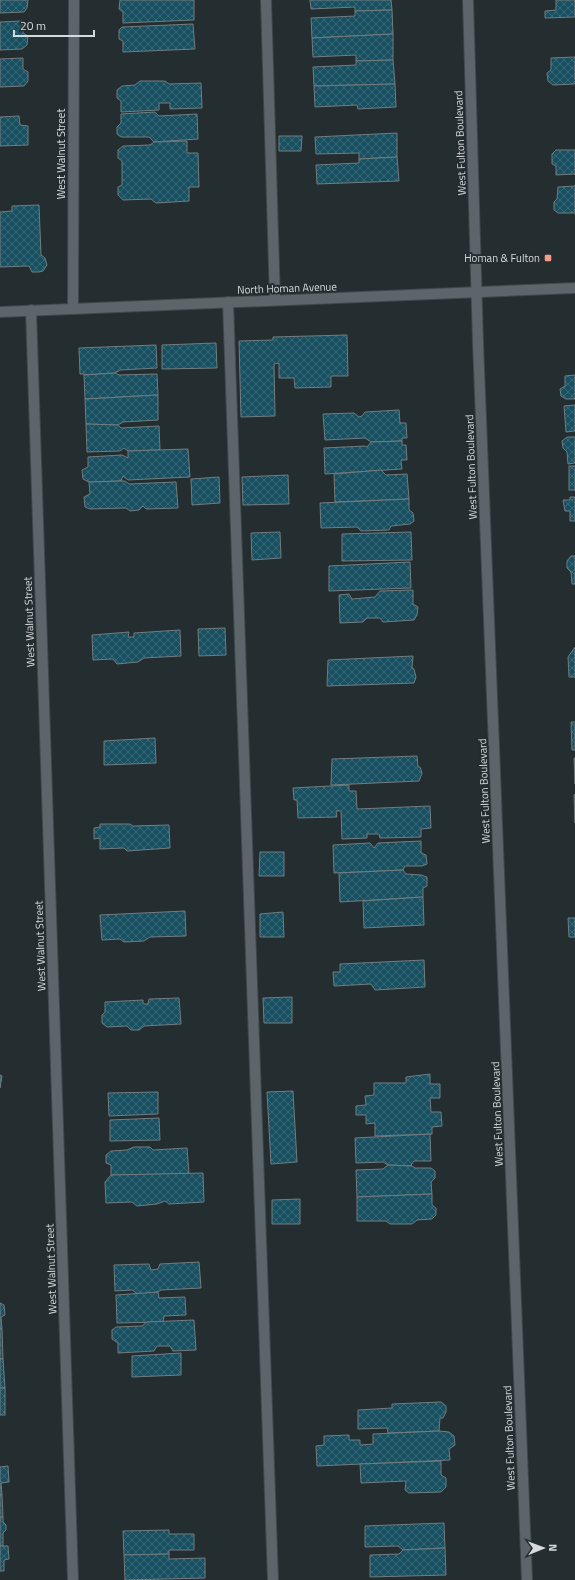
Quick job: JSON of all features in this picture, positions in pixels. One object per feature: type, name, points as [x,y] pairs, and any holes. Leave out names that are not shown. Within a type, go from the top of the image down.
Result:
[{"type":"street","name":"West Walnut Street","points":[[73,309],[74,0]]},
{"type":"street","points":[[266,0],[275,300]]},
{"type":"street","name":"West Fulton Boulevard","points":[[468,0],[477,292],[527,1580]]},
{"type":"street","name":"North Homan Avenue","points":[[0,312],[575,288]]},
{"type":"street","points":[[228,302],[273,1580]]},
{"type":"street","name":"West Walnut Street","points":[[31,310],[73,1580]]},
{"type":"building","points":[[0,0],[28,0],[27,8],[24,12],[0,13]]},
{"type":"building","points":[[120,0],[194,0],[194,20],[123,23],[123,12],[119,9]]},
{"type":"building","points":[[310,0],[391,0],[392,10],[355,11],[355,7],[311,9]]},
{"type":"building","points":[[556,0],[575,0],[575,17],[545,18],[545,11],[556,10]]},
{"type":"building","points":[[392,10],[393,34],[312,38],[311,18],[355,16],[355,11]]},
{"type":"building","points":[[22,21],[23,33],[28,36],[27,45],[22,49],[0,50],[0,22]]},
{"type":"building","points":[[193,24],[195,49],[123,52],[123,41],[119,39],[119,30],[122,27]]},
{"type":"building","points":[[393,34],[393,60],[356,61],[356,55],[313,57],[312,38]]},
{"type":"building","points":[[575,57],[575,84],[553,85],[548,81],[547,73],[551,70],[551,58]]},
{"type":"building","points":[[23,58],[23,69],[28,72],[28,81],[24,86],[0,87],[0,59]]},
{"type":"building","points":[[393,60],[395,84],[314,86],[313,67],[356,65],[356,61]]},
{"type":"building","points":[[140,81],[165,81],[169,84],[201,83],[202,108],[170,109],[170,103],[159,103],[159,110],[121,112],[121,101],[117,98],[117,90],[122,86],[135,85]]},
{"type":"building","points":[[395,84],[396,107],[358,109],[357,105],[315,107],[314,86]]},
{"type":"building","points":[[155,112],[159,116],[197,114],[198,139],[154,142],[149,137],[121,137],[117,134],[117,127],[121,123],[121,114]]},
{"type":"building","points":[[19,116],[20,125],[28,126],[28,145],[0,146],[0,117]]},
{"type":"building","points":[[397,133],[397,157],[359,159],[359,153],[316,154],[315,137]]},
{"type":"building","points":[[279,136],[302,136],[301,151],[279,151]]},
{"type":"building","points":[[187,141],[187,153],[198,153],[199,187],[189,187],[189,201],[156,203],[151,199],[123,200],[118,195],[118,187],[122,185],[122,161],[118,158],[118,150],[123,146],[150,145],[154,142]]},
{"type":"building","points":[[556,150],[575,150],[575,174],[556,175],[556,166],[552,164],[552,154]]},
{"type":"building","points":[[397,157],[399,181],[317,184],[316,165],[359,163],[359,159]]},
{"type":"building","points":[[575,186],[575,213],[558,213],[554,210],[554,202],[557,199],[558,187]]},
{"type":"building","points":[[39,205],[41,255],[45,258],[47,265],[43,271],[39,272],[32,272],[29,266],[0,267],[0,212],[12,211],[12,206]]},
{"type":"building","points":[[347,335],[348,376],[331,376],[331,387],[295,388],[294,378],[279,378],[279,363],[274,364],[275,416],[241,417],[239,341],[273,340],[273,337]]},
{"type":"building","points":[[216,343],[217,368],[162,369],[162,345]]},
{"type":"building","points":[[156,345],[157,368],[120,370],[115,373],[80,374],[79,348]]},
{"type":"building","points":[[115,373],[119,375],[157,374],[158,395],[85,399],[84,375]]},
{"type":"building","points":[[575,375],[575,399],[566,399],[561,396],[560,389],[565,386],[565,376]]},
{"type":"building","points":[[158,395],[158,420],[123,422],[118,425],[86,424],[85,399]]},
{"type":"building","points":[[575,405],[575,431],[566,432],[564,406]]},
{"type":"building","points":[[399,410],[400,423],[406,423],[407,438],[402,438],[402,441],[371,442],[365,438],[325,440],[323,414],[354,413],[359,417],[365,412]]},
{"type":"building","points":[[86,424],[118,425],[121,428],[159,426],[160,450],[128,451],[124,448],[120,451],[87,452]]},
{"type":"building","points":[[567,437],[575,437],[575,463],[568,464],[567,452],[563,448],[562,441]]},
{"type":"building","points":[[402,441],[402,445],[406,445],[407,460],[401,460],[402,469],[325,474],[324,448],[367,447],[371,442]]},
{"type":"building","points":[[188,449],[190,477],[128,480],[123,476],[121,481],[89,482],[83,479],[82,470],[88,467],[88,457],[122,455],[128,458],[128,451]]},
{"type":"building","points":[[569,466],[575,466],[575,490],[569,490]]},
{"type":"building","points":[[381,470],[386,475],[407,474],[409,499],[335,502],[334,474]]},
{"type":"building","points":[[288,475],[289,504],[243,505],[242,477]]},
{"type":"building","points":[[219,477],[220,503],[192,505],[191,479]]},
{"type":"building","points":[[125,481],[129,484],[176,482],[178,508],[146,509],[143,506],[139,510],[130,511],[126,508],[90,509],[85,507],[84,497],[90,494],[89,482]]},
{"type":"building","points":[[570,497],[575,497],[575,521],[570,521],[570,511],[565,511],[563,500],[570,500]]},
{"type":"building","points":[[409,499],[409,510],[413,513],[414,521],[410,524],[391,526],[389,530],[361,531],[357,527],[321,528],[320,503]]},
{"type":"building","points":[[280,532],[281,558],[252,560],[251,533]]},
{"type":"building","points":[[411,532],[412,560],[342,561],[342,534]]},
{"type":"building","points":[[571,556],[575,556],[575,584],[572,584],[571,572],[567,568],[567,561]]},
{"type":"building","points":[[410,562],[411,588],[329,591],[329,566]]},
{"type":"building","points":[[413,590],[413,604],[418,607],[417,615],[414,620],[383,622],[380,618],[367,618],[363,622],[340,623],[339,595],[349,594],[352,599],[375,597],[380,591]]},
{"type":"building","points":[[225,628],[226,655],[199,656],[198,629]]},
{"type":"building","points":[[180,630],[181,656],[144,658],[138,662],[117,664],[113,659],[93,660],[92,635],[129,632],[128,637],[134,637],[134,633]]},
{"type":"building","points":[[575,647],[575,677],[569,677],[568,657]]},
{"type":"building","points":[[413,656],[412,668],[414,669],[416,677],[414,683],[327,686],[328,660]]},
{"type":"building","points":[[571,722],[575,722],[575,750],[572,750]]},
{"type":"building","points":[[155,738],[156,763],[104,765],[104,741]]},
{"type":"building","points":[[417,756],[418,767],[420,767],[422,773],[419,781],[331,785],[332,759]]},
{"type":"building","points":[[574,758],[575,758],[575,784]]},
{"type":"building","points":[[349,785],[349,791],[356,791],[357,809],[430,806],[431,828],[421,829],[421,837],[380,838],[379,834],[367,834],[367,838],[342,839],[341,811],[336,811],[337,817],[298,818],[297,800],[294,800],[293,788]]},
{"type":"building","points":[[575,794],[575,823],[574,795]]},
{"type":"building","points":[[100,824],[130,824],[133,826],[169,825],[170,848],[127,851],[124,848],[100,849],[100,838],[94,839],[94,828],[100,827]]},
{"type":"building","points":[[421,841],[421,853],[426,855],[427,864],[422,866],[405,866],[403,870],[334,873],[333,845],[370,843],[374,848],[378,843]]},
{"type":"building","points":[[260,852],[284,852],[284,876],[259,876]]},
{"type":"building","points":[[403,870],[406,874],[427,877],[427,886],[423,888],[423,897],[340,902],[339,873]]},
{"type":"building","points":[[423,897],[424,925],[364,928],[363,901]]},
{"type":"building","points":[[185,911],[186,936],[150,937],[144,941],[124,942],[120,939],[102,940],[100,915]]},
{"type":"building","points":[[283,912],[284,937],[260,937],[260,914]]},
{"type":"building","points":[[568,918],[575,918],[575,937],[569,937]]},
{"type":"building","points":[[424,960],[425,987],[375,990],[371,984],[334,986],[333,972],[340,972],[340,964]]},
{"type":"building","points":[[292,997],[292,1023],[264,1023],[263,998]]},
{"type":"building","points":[[179,998],[181,1024],[144,1026],[139,1030],[131,1030],[127,1026],[107,1027],[102,1023],[102,1015],[105,1012],[105,1002],[143,1000],[143,1004],[148,1004],[149,999]]},
{"type":"building","points":[[430,1074],[430,1084],[440,1084],[440,1098],[430,1098],[431,1112],[441,1112],[442,1126],[432,1127],[432,1134],[375,1136],[375,1123],[366,1124],[366,1115],[356,1115],[356,1106],[366,1105],[365,1096],[374,1095],[374,1083],[406,1083],[406,1077]]},
{"type":"building","points":[[0,1075],[2,1076],[0,1088]]},
{"type":"building","points":[[293,1091],[297,1162],[271,1164],[267,1092]]},
{"type":"building","points":[[158,1092],[158,1114],[109,1116],[108,1093]]},
{"type":"building","points":[[159,1118],[160,1140],[110,1141],[110,1120]]},
{"type":"building","points":[[431,1134],[431,1161],[414,1161],[411,1165],[412,1166],[388,1165],[383,1162],[356,1163],[355,1138]]},
{"type":"building","points":[[134,1147],[150,1147],[153,1150],[187,1148],[189,1174],[111,1175],[111,1165],[106,1163],[106,1155],[111,1151],[127,1150]]},
{"type":"building","points":[[388,1165],[431,1168],[435,1171],[435,1178],[431,1182],[432,1194],[357,1197],[356,1170],[383,1169]]},
{"type":"building","points":[[203,1173],[204,1202],[169,1204],[165,1201],[157,1204],[137,1206],[132,1202],[106,1203],[105,1182],[111,1175]]},
{"type":"building","points":[[432,1194],[432,1205],[436,1208],[436,1215],[432,1219],[417,1220],[412,1224],[390,1224],[386,1221],[357,1221],[357,1197]]},
{"type":"building","points":[[300,1199],[300,1224],[272,1224],[272,1200]]},
{"type":"building","points":[[199,1262],[201,1288],[161,1290],[158,1292],[138,1294],[132,1290],[115,1291],[114,1265],[149,1264],[151,1270],[158,1269],[160,1264]]},
{"type":"building","points":[[158,1292],[159,1298],[185,1297],[186,1315],[164,1316],[163,1322],[117,1323],[116,1295]]},
{"type":"building","points":[[0,1303],[4,1305],[5,1315],[1,1317],[2,1329],[0,1329]]},
{"type":"building","points":[[194,1320],[196,1350],[173,1351],[170,1346],[157,1346],[154,1351],[118,1353],[118,1343],[112,1339],[112,1330],[116,1327],[142,1326],[147,1322]]},
{"type":"building","points":[[0,1329],[2,1329],[3,1359],[0,1359]]},
{"type":"building","points":[[181,1353],[181,1375],[132,1377],[132,1356]]},
{"type":"building","points":[[0,1359],[3,1359],[5,1388],[0,1388]]},
{"type":"building","points":[[0,1388],[5,1388],[5,1415],[0,1415]]},
{"type":"building","points":[[441,1402],[446,1406],[446,1412],[443,1418],[440,1418],[439,1431],[388,1433],[387,1428],[358,1429],[358,1410],[392,1408],[392,1404]]},
{"type":"building","points":[[439,1431],[449,1432],[454,1436],[455,1445],[449,1449],[450,1460],[317,1466],[316,1446],[324,1445],[324,1436],[349,1435],[349,1440],[360,1440],[360,1445],[373,1444],[373,1434]]},
{"type":"building","points":[[441,1461],[441,1475],[446,1478],[446,1487],[441,1492],[409,1493],[405,1490],[406,1481],[361,1483],[360,1464]]},
{"type":"building","points":[[8,1466],[9,1482],[1,1483],[2,1495],[0,1495],[0,1467]]},
{"type":"building","points":[[0,1495],[2,1495],[3,1517],[0,1517]]},
{"type":"building","points":[[0,1517],[3,1517],[3,1522],[6,1525],[6,1530],[3,1533],[3,1546],[0,1546]]},
{"type":"building","points":[[444,1523],[445,1548],[403,1550],[398,1546],[365,1547],[365,1526]]},
{"type":"building","points":[[169,1530],[169,1534],[194,1534],[194,1550],[169,1550],[169,1554],[124,1555],[123,1531]]},
{"type":"building","points":[[0,1546],[8,1546],[9,1559],[4,1560],[4,1571],[0,1571]]},
{"type":"building","points":[[445,1548],[446,1575],[370,1577],[370,1555],[399,1554],[403,1550]]},
{"type":"building","points":[[169,1554],[169,1559],[205,1558],[205,1578],[125,1580],[124,1555]]},
{"type":"place","name":"Homan & Fulton","points":[[548,258]]}]
